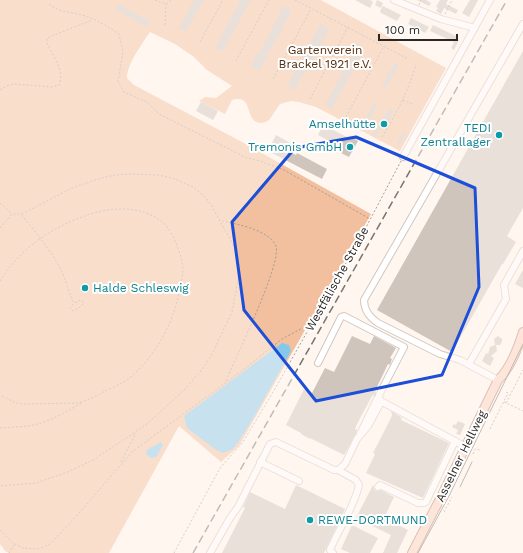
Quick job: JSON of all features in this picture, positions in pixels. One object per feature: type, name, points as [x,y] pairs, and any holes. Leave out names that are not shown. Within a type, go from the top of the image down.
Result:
[{"type":"main road","name":"Asselner Hellweg","points":[[412,553],[498,380],[503,375],[510,362],[520,342],[523,332]]},
{"type":"street","points":[[394,0],[442,19],[475,28]]},
{"type":"street","points":[[403,157],[490,0]]},
{"type":"street","points":[[498,380],[469,364],[440,354],[378,323],[364,309],[364,300],[523,24]]},
{"type":"street","points":[[469,364],[506,299],[504,285],[523,251]]},
{"type":"street","points":[[318,363],[341,317],[344,316],[404,347],[379,395],[379,401],[363,426],[360,436],[345,464],[338,470]]},
{"type":"street","points":[[379,401],[466,447]]},
{"type":"street","points":[[378,487],[380,485],[391,492],[418,503],[424,503],[455,441]]},
{"type":"street","points":[[210,553],[226,524],[238,508],[270,444],[276,442],[334,470],[338,470],[356,480],[359,485],[358,493],[330,550],[333,553]]},
{"type":"street","points":[[260,462],[299,481]]},
{"type":"path","points":[[155,0],[166,4]]},
{"type":"path","points":[[165,25],[166,4],[170,0]]},
{"type":"path","points":[[200,42],[222,0]]},
{"type":"path","points":[[236,61],[269,0]]},
{"type":"path","points":[[295,0],[408,59]]},
{"type":"path","points":[[442,19],[452,0]]},
{"type":"path","points":[[49,4],[55,8],[86,16],[102,23],[119,34],[124,51],[118,81],[124,92],[147,102],[159,114],[247,158],[284,170],[371,219]]},
{"type":"path","points":[[273,79],[311,8]]},
{"type":"path","points":[[0,90],[14,84],[52,87],[59,85],[61,75],[47,43],[47,38],[93,19]]},
{"type":"path","points":[[310,99],[348,27]]},
{"type":"path","points":[[346,117],[384,46]]},
{"type":"path","points":[[382,137],[402,99],[416,64]]},
{"type":"path","points":[[402,99],[412,104]]},
{"type":"path","name":"Westfälische Straße","points":[[174,553],[220,468],[243,442],[312,323],[371,219],[403,157]]},
{"type":"path","points":[[0,203],[12,214],[22,214],[49,199],[86,183],[115,175],[159,175],[175,179],[193,187],[204,196],[221,221],[231,238],[237,253],[239,276],[232,312],[211,356],[200,371],[179,394],[147,424],[95,459],[48,480],[36,483],[0,486]]},
{"type":"path","points":[[0,281],[12,264],[40,237],[68,222],[93,212],[109,209],[131,209],[152,215],[159,219],[171,233],[181,259],[183,270],[174,314],[160,342],[132,376],[64,413],[44,422],[33,425],[0,428]]},
{"type":"path","points":[[0,228],[12,214]]},
{"type":"path","points":[[22,214],[40,237],[60,267],[65,278],[68,292],[74,303]]},
{"type":"path","points":[[221,221],[241,225],[256,231],[266,236],[276,247],[276,258],[271,276],[224,384]]},
{"type":"path","points":[[81,300],[84,303],[73,311],[70,308],[74,303],[81,300]]},
{"type":"path","points":[[0,530],[14,544],[23,548],[39,548],[50,544],[99,491],[132,452],[282,339],[312,323]]},
{"type":"path","points":[[506,403],[523,370]]},
{"type":"path","points":[[490,428],[508,393],[506,392]]},
{"type":"path","points":[[0,395],[20,404],[84,401]]},
{"type":"path","points":[[504,401],[523,411]]},
{"type":"path","points":[[120,465],[124,454],[137,431]]},
{"type":"path","points":[[472,454],[475,448],[480,450]]},
{"type":"path","points":[[444,512],[452,497]]},
{"type":"path","points":[[9,553],[14,544]]},
{"type":"highlighted area","points":[[356,137],[475,188],[479,287],[442,375],[316,401],[244,310],[232,222],[295,148]]},
{"type":"green space","name":"Gartenverein Brackel 1921 e.V.","points":[[0,0],[321,0],[446,68],[400,151],[316,107],[299,102],[291,101],[280,104],[269,120],[262,123],[255,121],[252,118],[246,104],[243,100],[239,99],[232,100],[225,114],[199,101],[205,97],[216,98],[232,86],[207,70],[194,57],[175,44],[150,32],[129,67],[127,78],[134,85],[242,142],[371,214],[239,446],[221,462],[179,426],[109,553],[9,553],[5,551],[0,544]]},
{"type":"water","points":[[282,343],[289,345],[291,351],[254,417],[233,449],[223,453],[216,450],[187,428],[184,416]]},
{"type":"water","points":[[161,442],[163,445],[156,457],[151,458],[146,454],[147,450]]},
{"type":"building","points":[[194,0],[204,0],[186,32],[179,28]]},
{"type":"building","points":[[240,0],[251,0],[223,51],[215,48]]},
{"type":"building","points":[[355,0],[370,0],[373,2],[370,8]]},
{"type":"building","points":[[377,0],[383,3],[381,8],[375,5]]},
{"type":"building","points":[[417,0],[426,0],[431,3],[429,6]]},
{"type":"building","points":[[440,0],[448,0],[446,4],[458,10],[456,14],[444,8],[441,14],[436,11],[438,8],[436,7]]},
{"type":"building","points":[[470,0],[478,0],[469,17],[462,13]]},
{"type":"building","points":[[118,4],[150,21],[147,27],[115,9]]},
{"type":"building","points":[[284,5],[292,9],[283,29],[266,57],[268,58],[266,62],[265,61],[259,71],[250,66],[257,53],[259,54]]},
{"type":"building","points":[[383,6],[401,15],[397,21],[381,13],[380,11]]},
{"type":"building","points":[[411,18],[429,27],[425,33],[408,24]]},
{"type":"building","points":[[320,24],[329,29],[295,90],[287,86]]},
{"type":"building","points":[[433,25],[458,37],[456,39],[459,40],[454,50],[451,48],[454,42],[430,31]]},
{"type":"building","points":[[357,44],[365,48],[332,109],[325,105]]},
{"type":"building","points":[[523,51],[523,208],[507,236],[516,242],[452,352],[377,310]]},
{"type":"building","points":[[395,63],[399,65],[386,88],[382,86],[387,77],[387,72],[389,73]]},
{"type":"building","points":[[201,102],[218,111],[213,120],[196,111]]},
{"type":"building","points":[[374,102],[378,104],[366,126],[362,124]]},
{"type":"building","name":"Amselhütte","points":[[389,108],[394,111],[384,130],[378,127]]},
{"type":"building","points":[[323,125],[349,138],[350,136],[358,141],[349,157],[341,153],[343,148],[318,135]]},
{"type":"building","points":[[376,126],[380,128],[376,137],[371,135]]},
{"type":"building","points":[[402,132],[406,134],[400,145],[397,143]]},
{"type":"building","points":[[276,135],[292,144],[288,151],[296,155],[297,153],[327,169],[322,179],[268,151]]},
{"type":"building","points":[[523,270],[523,288],[515,284]]},
{"type":"building","points":[[352,336],[370,344],[374,336],[396,348],[390,358],[392,359],[390,365],[388,364],[375,391],[375,395],[372,396],[358,422],[355,429],[357,430],[356,434],[344,455],[310,439],[286,425],[304,389],[312,393],[325,368],[334,372]]},
{"type":"building","points":[[498,336],[502,339],[502,342],[500,345],[496,345],[497,351],[491,356],[494,358],[490,366],[482,361],[486,353],[488,354],[490,347],[495,345],[494,339]]},
{"type":"building","points":[[391,411],[402,418],[401,420],[449,443],[423,498],[366,473],[375,454],[373,453],[391,418]]},
{"type":"building","points":[[458,421],[465,424],[460,435],[456,434],[458,430],[452,427],[454,424],[456,425]]},
{"type":"building","name":"REWE-DORTMUND","points":[[296,485],[345,509],[324,553],[222,553],[245,508],[243,507],[250,492],[285,509]]},
{"type":"building","points":[[373,485],[376,491],[381,490],[394,497],[384,518],[408,530],[397,553],[383,553],[391,535],[356,518]]},
{"type":"building","points":[[352,525],[378,538],[370,553],[350,553],[341,549]]},
{"type":"tram line","points":[[418,553],[449,496],[523,344]]},
{"type":"tram line","points":[[460,487],[472,462]]},
{"type":"railway","points":[[193,553],[507,0]]},
{"type":"place","name":"Amselhütte","points":[[384,124]]},
{"type":"place","name":"TEDI Zentrallager","points":[[499,135]]},
{"type":"place","name":"Tremonis GmbH","points":[[350,147]]},
{"type":"place","name":"Halde Schleswig","points":[[85,288]]},
{"type":"place","name":"REWE-DORTMUND","points":[[310,520]]}]
